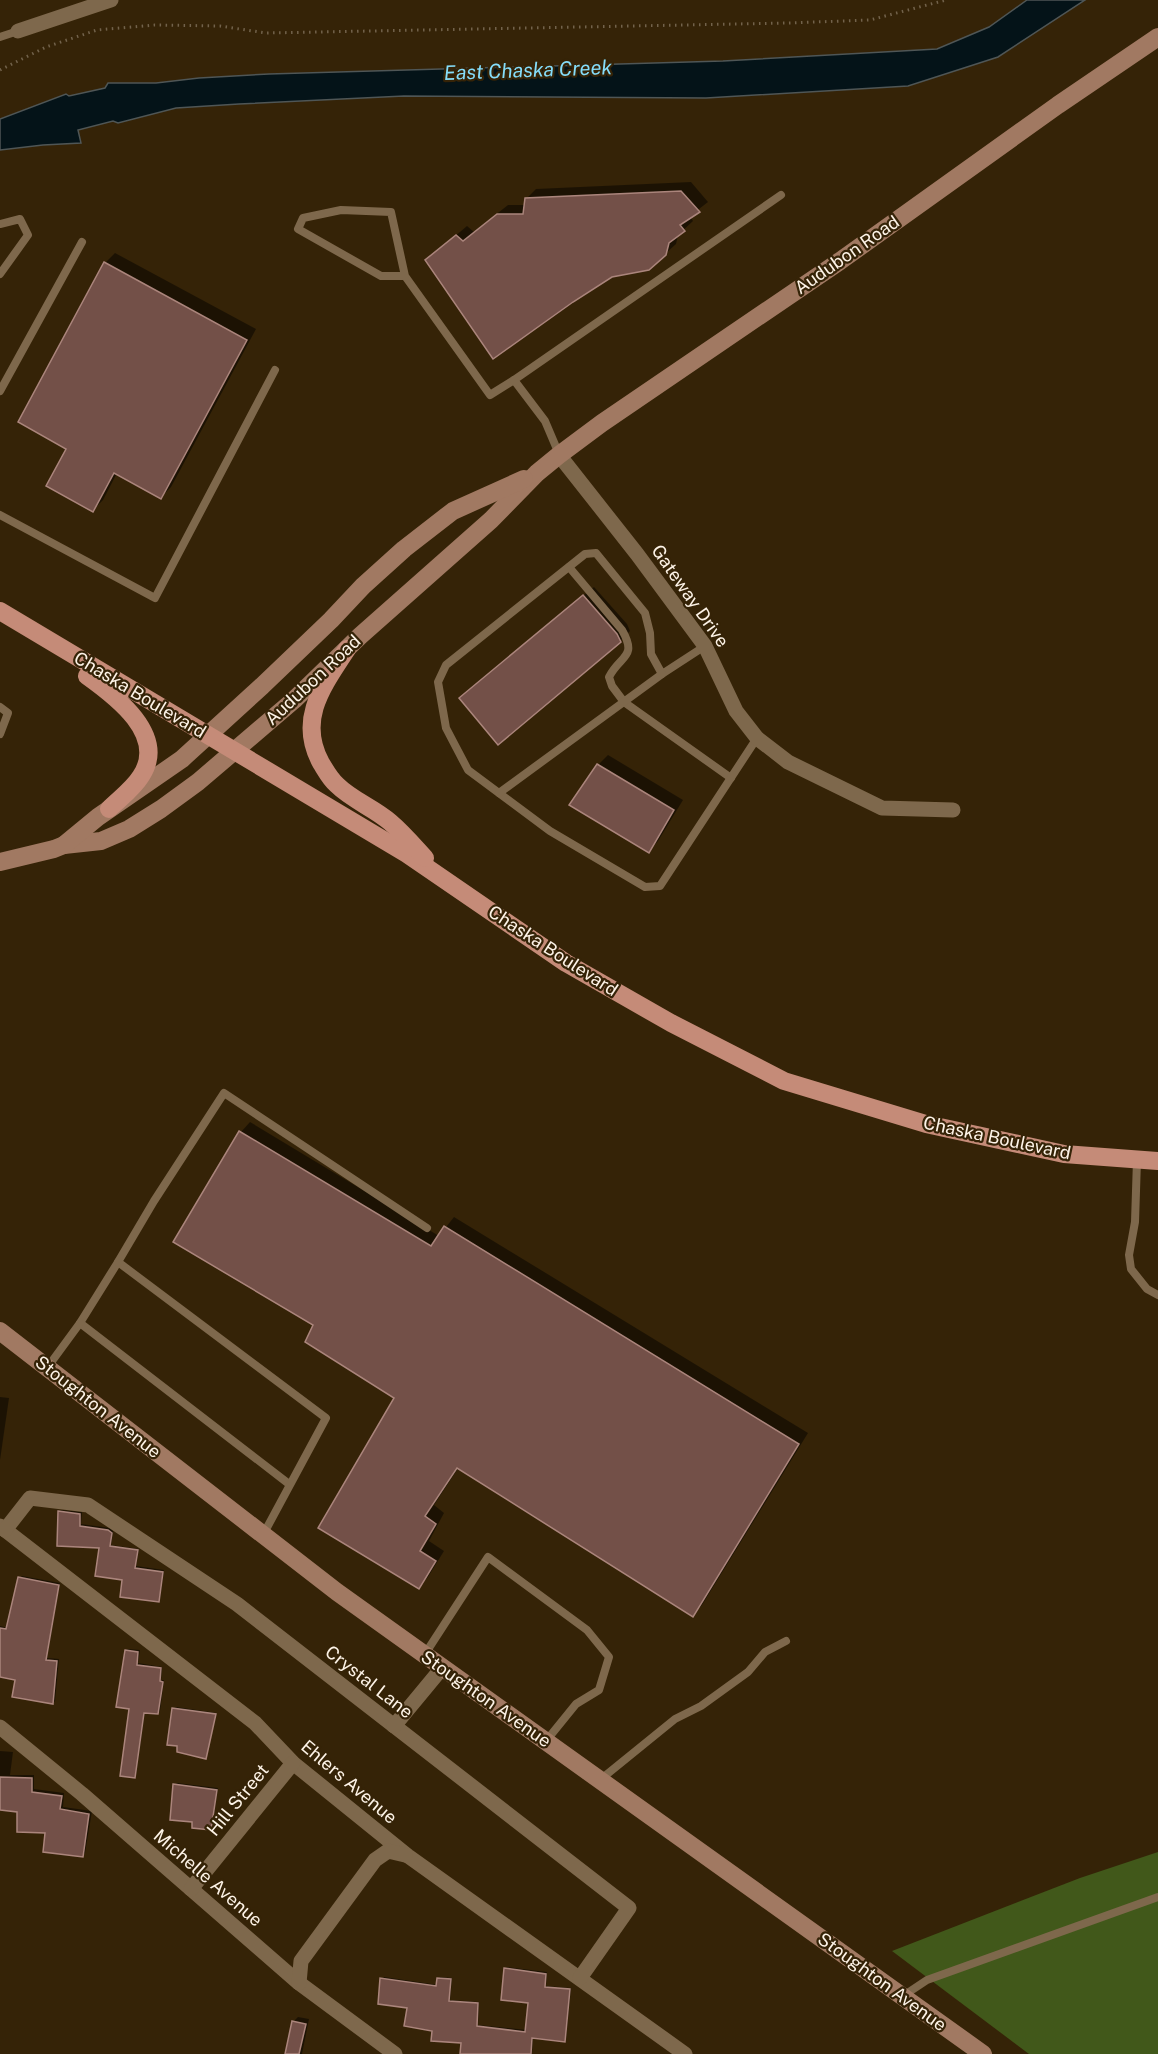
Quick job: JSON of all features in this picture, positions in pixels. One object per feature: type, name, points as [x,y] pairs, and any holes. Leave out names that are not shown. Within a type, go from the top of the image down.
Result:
[{"type":"main road","name":"Chaska Boulevard","points":[[0,611],[407,854],[566,963],[670,1023],[784,1081],[926,1124],[1064,1154],[1158,1161]]},
{"type":"main road","points":[[33,631],[127,708],[140,725],[145,737],[148,760],[143,774],[109,809]]},
{"type":"main road","points":[[346,649],[321,690],[314,707],[311,724],[312,740],[318,757],[338,786],[390,821],[449,883]]},
{"type":"street","points":[[18,31],[111,0]]},
{"type":"street","name":"Audubon Road","points":[[4,859],[64,845],[101,841],[129,829],[179,796],[294,700],[346,649],[491,520],[537,473],[559,455],[1158,37]]},
{"type":"street","name":"Gateway Drive","points":[[559,455],[637,554],[705,646],[736,711],[757,738],[788,762],[882,807],[953,810]]},
{"type":"street","name":"Audubon Road","points":[[64,845],[109,809],[182,759],[404,549],[453,511],[537,473]]},
{"type":"street","name":"Stoughton Avenue","points":[[0,1331],[263,1535],[424,1655],[982,2054]]},
{"type":"street","name":"Crystal Lane","points":[[3,1528],[30,1498],[88,1505],[237,1604],[629,1908],[580,1978]]},
{"type":"street","name":"Ehlers Avenue","points":[[3,1528],[255,1723],[293,1763],[408,1856],[685,2054]]},
{"type":"street","points":[[394,1726],[442,1668]]},
{"type":"street","name":"Michelle Avenue","points":[[0,1726],[299,1983],[395,2054]]},
{"type":"street","name":"Hill Street","points":[[191,1889],[293,1763]]},
{"type":"street","points":[[299,1983],[301,1961],[375,1860],[388,1851],[408,1856]]},
{"type":"lane","points":[[0,37],[18,31]]},
{"type":"lane","points":[[405,276],[381,276],[329,247],[298,229],[303,218],[341,210],[392,212],[405,276],[490,395],[781,195]]},
{"type":"lane","points":[[0,224],[20,219],[28,235],[0,274]]},
{"type":"lane","points":[[0,390],[82,242]]},
{"type":"lane","points":[[0,515],[154,598],[275,370]]},
{"type":"lane","points":[[514,380],[544,421],[559,455]]},
{"type":"lane","points":[[662,674],[651,654],[650,633],[645,613],[596,553],[585,554],[446,665],[438,682],[446,728],[468,770],[550,831],[645,887],[660,886],[757,738]]},
{"type":"lane","points":[[569,567],[628,640],[630,650],[612,670],[609,677],[612,686],[624,702],[731,778]]},
{"type":"lane","points":[[499,793],[662,674],[705,646]]},
{"type":"lane","points":[[0,707],[8,712],[0,734]]},
{"type":"lane","points":[[47,1368],[80,1323],[154,1201],[224,1093],[427,1228]]},
{"type":"lane","points":[[1137,1159],[1135,1222],[1129,1255],[1131,1269],[1147,1289],[1158,1295]]},
{"type":"lane","points":[[118,1262],[326,1418],[263,1535]]},
{"type":"lane","points":[[80,1323],[289,1484]]},
{"type":"lane","points":[[424,1655],[489,1557],[587,1630],[609,1657],[598,1690],[576,1704],[546,1741]]},
{"type":"lane","points":[[600,1780],[675,1719],[700,1706],[748,1672],[765,1652],[786,1641]]},
{"type":"lane","points":[[903,1997],[927,1980],[1158,1897]]},
{"type":"path","points":[[0,70],[46,47],[97,30],[155,25],[220,26],[266,33],[788,23],[870,20],[946,0]]},
{"type":"green space","points":[[1158,1852],[1158,2054],[1029,2054],[892,1951],[1080,1878]]},
{"type":"water","name":"East Chaska Creek","points":[[1027,0],[1085,0],[998,57],[908,86],[706,98],[404,96],[176,108],[118,123],[113,121],[78,130],[81,143],[0,150],[0,119],[66,94],[69,96],[105,88],[108,83],[156,83],[269,74],[723,61],[937,49],[989,27]]},
{"type":"building","points":[[681,191],[700,212],[680,225],[685,231],[669,243],[666,255],[649,270],[612,277],[493,359],[425,260],[456,235],[463,241],[497,214],[523,214],[525,198]]},
{"type":"building","points":[[104,262],[247,340],[161,499],[114,473],[93,512],[46,486],[66,449],[18,422]]},
{"type":"building","points":[[583,595],[617,634],[621,642],[498,745],[459,698]]},
{"type":"building","points":[[597,764],[674,810],[649,853],[569,805]]},
{"type":"building","points":[[239,1131],[431,1246],[444,1226],[799,1444],[693,1617],[457,1468],[425,1516],[436,1524],[420,1551],[436,1561],[419,1589],[318,1528],[394,1398],[305,1342],[313,1325],[173,1242]]},
{"type":"building","points":[[58,1511],[80,1514],[80,1526],[108,1530],[112,1533],[110,1546],[138,1550],[135,1568],[163,1572],[159,1602],[120,1597],[122,1580],[95,1576],[99,1548],[57,1546]]},
{"type":"building","points":[[18,1577],[59,1585],[46,1660],[57,1661],[53,1704],[12,1697],[15,1680],[0,1677],[0,1628],[6,1629]]},
{"type":"building","points":[[125,1650],[138,1652],[137,1665],[161,1668],[160,1681],[163,1682],[158,1714],[144,1713],[135,1778],[120,1776],[129,1709],[116,1707]]},
{"type":"building","points":[[172,1708],[216,1714],[206,1759],[177,1752],[177,1746],[167,1745]]},
{"type":"building","points":[[0,1777],[32,1778],[32,1792],[62,1796],[60,1809],[89,1814],[83,1857],[43,1852],[45,1833],[17,1832],[17,1812],[0,1810]]},
{"type":"building","points":[[173,1784],[217,1790],[211,1830],[192,1828],[192,1822],[170,1820]]},
{"type":"building","points":[[504,1968],[546,1974],[545,1987],[570,1989],[565,2042],[532,2038],[531,2054],[460,2054],[461,2043],[431,2041],[432,2031],[404,2026],[407,2008],[378,2004],[380,1978],[436,1986],[437,1978],[451,1979],[449,2001],[478,2003],[477,2026],[525,2032],[528,2003],[501,2000]]},
{"type":"building","points":[[292,2021],[306,2024],[299,2054],[285,2054]]}]
